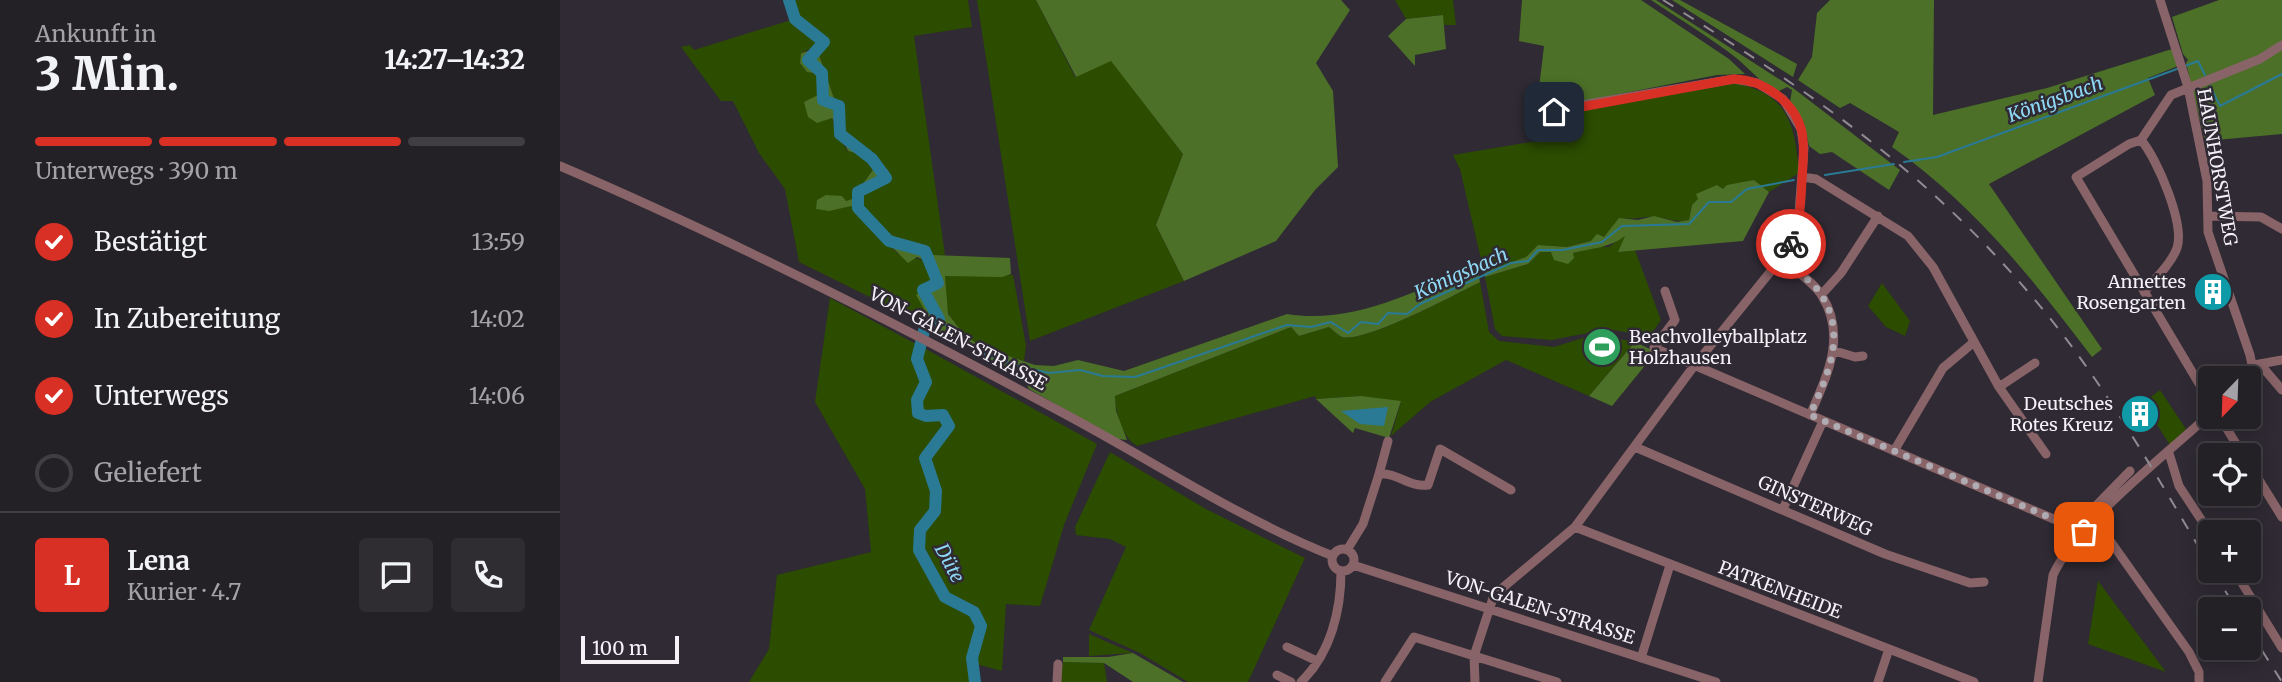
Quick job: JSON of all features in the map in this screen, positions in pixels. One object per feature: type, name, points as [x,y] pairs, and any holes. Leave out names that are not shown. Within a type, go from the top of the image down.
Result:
[{"type":"street","name":"HAUNHORSTWEG","points":[[2160,0],[2188,87],[2207,181],[2208,232],[2252,365]]},
{"type":"street","points":[[2198,382],[2076,177],[2129,144],[2141,141],[2171,95],[2235,70],[2282,46]]},
{"type":"street","points":[[1475,682],[1474,656],[1494,595],[1575,527],[1694,366],[1782,259],[1798,226],[1802,177],[1801,129],[1783,99],[1747,79],[1712,82],[1535,113]]},
{"type":"street","points":[[2141,141],[2151,152],[2179,234],[2177,249],[2144,292]]},
{"type":"street","name":"VON-GALEN-STRASSE","points":[[560,166],[714,233],[928,340],[1107,436],[1219,502],[1333,556]]},
{"type":"street","points":[[1802,177],[1816,179],[1908,236],[1933,267],[1999,387],[2046,454]]},
{"type":"street","points":[[1822,294],[1841,273],[1878,216]]},
{"type":"street","points":[[2208,216],[2261,217],[2282,229]]},
{"type":"street","points":[[1782,259],[1822,294],[1833,320],[1835,351],[1810,415]]},
{"type":"street","points":[[1665,291],[1675,320],[1654,348],[2084,532]]},
{"type":"street","points":[[1894,451],[1943,368],[1974,342]]},
{"type":"street","points":[[1835,351],[1855,357],[1863,356]]},
{"type":"street","points":[[2252,365],[2282,360]]},
{"type":"street","points":[[1999,387],[2035,363]]},
{"type":"street","points":[[2252,365],[2264,370],[2282,390]]},
{"type":"street","points":[[1783,509],[1823,421]]},
{"type":"street","points":[[2040,682],[2053,575],[2084,532],[2198,425]]},
{"type":"street","points":[[1346,550],[1363,524],[1388,441]]},
{"type":"street","name":"GINSTERWEG","points":[[1635,447],[1934,572],[1970,583],[1984,582]]},
{"type":"street","points":[[1379,474],[1387,473],[1417,487],[1428,485],[1440,449],[1510,490]]},
{"type":"street","points":[[2169,453],[2179,486],[2201,520]]},
{"type":"street","points":[[2084,532],[2084,518],[2130,471]]},
{"type":"street","points":[[2261,483],[2282,517]]},
{"type":"street","points":[[2094,522],[2189,652],[2199,673],[2199,682]]},
{"type":"street","name":"PATKENHEIDE","points":[[1575,527],[1974,682]]},
{"type":"street","points":[[1341,571],[1333,564],[1333,556],[1346,550]]},
{"type":"street","points":[[1341,571],[1353,565],[1354,559],[1346,550]]},
{"type":"street","name":"VON-GALEN-STRASSE","points":[[1353,565],[1716,682]]},
{"type":"street","points":[[1641,657],[1671,565]]},
{"type":"street","points":[[1301,682],[1317,661],[1339,614],[1341,571]]},
{"type":"street","points":[[2242,583],[2282,648]]},
{"type":"street","points":[[1385,682],[1414,637],[1557,682]]},
{"type":"street","points":[[1287,647],[1317,661]]},
{"type":"street","points":[[1878,682],[1889,649]]},
{"type":"street","points":[[1057,682],[1058,664]]},
{"type":"street","points":[[1277,675],[1292,682]]},
{"type":"green space","points":[[786,0],[794,0],[801,21],[823,35],[826,45],[818,52],[835,101],[841,106],[843,134],[888,170],[889,179],[861,194],[868,214],[882,233],[894,240],[920,246],[934,255],[1010,258],[1011,274],[1002,277],[945,276],[948,314],[962,332],[980,346],[1035,365],[1054,366],[1078,360],[1124,371],[1287,314],[1336,315],[1384,303],[1477,266],[1480,282],[1370,333],[1342,337],[1329,327],[1299,336],[1291,327],[1115,396],[1116,411],[1127,440],[1117,439],[1029,389],[1023,378],[936,330],[916,295],[932,282],[926,261],[917,257],[908,263],[851,206],[829,211],[816,209],[817,200],[826,195],[842,196],[846,201],[852,199],[875,167],[858,154],[848,151],[832,118],[817,123],[808,117],[804,102],[820,94],[822,74],[807,72],[800,63],[801,53],[820,44],[799,30],[791,20]]},
{"type":"green space","points":[[794,0],[968,0],[972,27],[914,36],[945,255],[934,255],[920,246],[888,237],[868,214],[861,194],[889,179],[888,170],[843,134],[841,106],[835,101],[818,52],[826,45],[801,21]]},
{"type":"green space","points":[[977,0],[1036,0],[1075,77],[1111,60],[1183,154],[1156,225],[1184,281],[1030,341]]},
{"type":"green space","points":[[1036,0],[1341,0],[1350,10],[1316,63],[1333,91],[1338,167],[1315,190],[1276,241],[1184,281],[1156,225],[1183,154],[1111,61],[1076,77]]},
{"type":"green space","points":[[1395,0],[1453,0],[1456,25],[1444,25],[1442,15],[1406,19]]},
{"type":"green space","points":[[1522,0],[1641,0],[1729,59],[1745,74],[1717,75],[1553,107],[1537,105],[1544,46],[1519,41]]},
{"type":"green space","points":[[1651,0],[1656,0],[1793,88],[1900,170],[1889,190],[1832,152],[1820,154],[1809,146],[1804,123],[1790,102],[1792,90],[1787,87],[1777,92],[1725,49]]},
{"type":"green space","points":[[1672,0],[1680,0],[1797,64],[1793,77]]},
{"type":"green space","points":[[1830,0],[1934,0],[1933,115],[2047,88],[2172,49],[2178,66],[2148,78],[2155,95],[1989,184],[2102,349],[2092,357],[2000,244],[1949,193],[1892,147],[1899,132],[1850,103],[1840,108],[1798,80],[1812,57],[1817,13]]},
{"type":"green space","points":[[2219,0],[2282,0],[2282,134],[2205,141],[2186,63],[2188,60],[2183,54],[2172,17]]},
{"type":"green space","points":[[1443,15],[1446,49],[1415,55],[1415,66],[1388,36],[1406,19]]},
{"type":"green space","points":[[791,20],[799,30],[820,44],[801,53],[800,63],[807,72],[822,73],[820,94],[847,151],[858,154],[875,167],[852,199],[846,201],[845,206],[851,206],[898,254],[926,261],[932,282],[923,312],[936,330],[799,262],[785,189],[759,153],[733,101],[721,101],[681,47],[690,45],[694,50]]},
{"type":"green space","points":[[1734,83],[1766,94],[1785,113],[1795,140],[1799,173],[1769,192],[1754,180],[1723,189],[1717,185],[1692,205],[1689,220],[1626,218],[1603,237],[1566,247],[1538,245],[1526,257],[1484,272],[1460,169],[1453,155],[1543,140],[1539,116]]},
{"type":"green space","points":[[1754,180],[1769,192],[1743,241],[1618,252],[1625,236],[1607,245],[1573,253],[1574,258],[1568,264],[1554,260],[1551,252],[1540,252],[1528,264],[1485,277],[1484,272],[1526,257],[1538,245],[1567,247],[1591,241],[1597,234],[1604,237],[1619,218],[1638,220],[1654,216],[1677,222],[1689,220],[1692,205],[1698,199],[1696,194],[1717,185],[1723,189],[1727,185]]},
{"type":"green space","points":[[1627,233],[1619,252],[1635,250],[1661,320],[1647,340],[1630,333],[1608,329],[1552,340],[1502,336],[1495,329],[1485,277],[1528,264],[1540,252],[1573,253],[1609,247]]},
{"type":"green space","points":[[1013,275],[1026,345],[1024,361],[972,340],[955,325],[946,306],[945,276]]},
{"type":"green space","points":[[1480,282],[1489,332],[1499,341],[1554,347],[1586,337],[1608,337],[1635,342],[1589,396],[1506,360],[1430,402],[1391,436],[1401,402],[1361,396],[1316,399],[1315,396],[1137,446],[1120,424],[1115,396],[1291,327],[1299,336],[1329,327],[1342,337],[1370,333]]},
{"type":"green space","points":[[1882,283],[1910,321],[1905,336],[1886,327],[1868,306]]},
{"type":"green space","points":[[830,298],[916,344],[913,359],[922,382],[913,400],[914,416],[925,421],[941,419],[945,425],[921,458],[930,486],[931,509],[917,528],[915,551],[940,598],[953,608],[970,614],[977,626],[968,659],[971,682],[749,682],[769,649],[777,575],[871,552],[865,489],[815,402]]},
{"type":"green space","points":[[1635,342],[1656,352],[1612,406],[1589,396]]},
{"type":"green space","points":[[924,348],[1097,444],[1064,525],[1040,606],[1006,604],[1002,671],[976,664],[974,657],[985,627],[977,607],[952,598],[923,545],[924,530],[938,513],[941,491],[929,458],[954,427],[945,411],[921,411],[920,401],[929,382],[920,358]]},
{"type":"green space","points":[[2160,390],[2186,429],[2170,445],[2143,403]]},
{"type":"green space","points":[[1361,396],[1401,401],[1389,438],[1355,428],[1353,433],[1316,399]]},
{"type":"green space","points":[[1110,452],[1206,509],[1305,558],[1248,682],[1188,682],[1140,653],[1089,630],[1126,547],[1110,539],[1076,535],[1075,527]]},
{"type":"green space","points":[[2098,581],[2166,672],[2088,644]]},
{"type":"green space","points":[[1089,634],[1133,653],[1089,656]]},
{"type":"green space","points":[[1133,653],[1183,682],[1133,682],[1104,663],[1063,662],[1063,657],[1108,657]]},
{"type":"green space","points":[[1063,662],[1104,663],[1107,682],[1059,682]]},
{"type":"water","points":[[1388,407],[1384,426],[1360,424],[1341,411]]},
{"type":"waterway","name":"Königsbach","points":[[789,0],[795,19],[824,42],[808,60],[822,73],[823,100],[839,106],[840,134],[872,159],[886,178],[858,192],[858,208],[889,241],[925,251],[938,283],[923,290],[939,319],[925,327],[917,359],[926,382],[917,400],[918,413],[926,416],[943,415],[949,426],[925,458],[936,491],[935,511],[920,530],[919,550],[945,597],[974,612],[981,626],[972,658],[975,682]]},
{"type":"waterway","name":"Königsbach","points":[[2185,66],[2198,61],[2205,75]]},
{"type":"waterway","name":"Königsbach","points":[[1904,162],[1937,157],[2177,69]]},
{"type":"waterway","name":"Königsbach","points":[[2210,86],[2220,106],[2282,74]]},
{"type":"waterway","name":"Königsbach","points":[[1825,175],[1894,164]]},
{"type":"waterway","name":"Königsbach","points":[[939,319],[976,351],[1019,366],[1049,373],[1080,370],[1103,376],[1135,377],[1287,325],[1311,327],[1331,322],[1348,333],[1361,322],[1378,324],[1388,313],[1407,314],[1420,304],[1511,263],[1528,261],[1538,250],[1563,250],[1602,242],[1622,226],[1689,224],[1709,202],[1731,202],[1747,189],[1794,180]]},
{"type":"railway","points":[[1663,0],[1764,65],[1858,132],[1902,167],[1988,247],[2080,357],[2126,425],[2198,546]]},
{"type":"railway","points":[[2221,583],[2229,597]]},
{"type":"railway","points":[[2261,649],[2282,682]]},
{"type":"way so far","points":[[1791,244],[1782,259],[1822,294],[1833,320],[1835,351],[1828,376],[1810,415],[2084,532]]},
{"type":"place","name":"Annettes Rosengarten","points":[[2213,292]]},
{"type":"place","name":"Beachvolleyballplatz Holzhausen","points":[[1602,347]]},
{"type":"place","name":"Deutsches Rotes Kreuz","points":[[2140,414]]},
{"type":"route","points":[[1554,112],[1734,79],[1747,79],[1757,83],[1783,99],[1801,129],[1804,148],[1798,226],[1791,244]]},
{"type":"water label","name":"Düte","points":[[950,563]]}]
